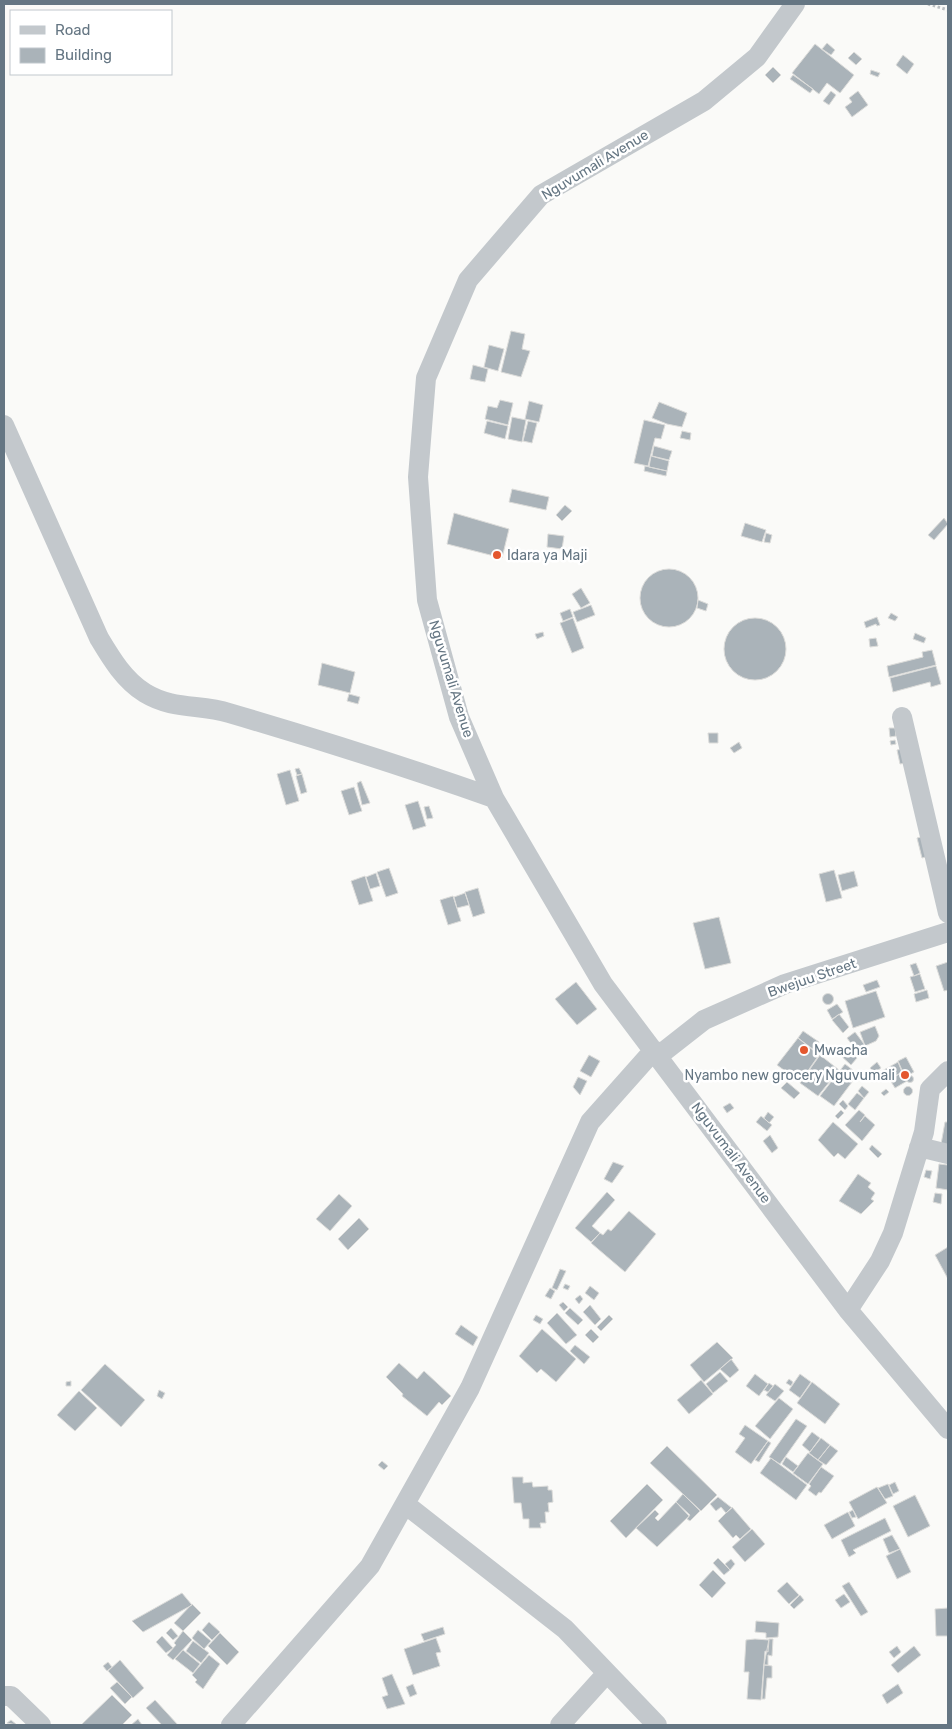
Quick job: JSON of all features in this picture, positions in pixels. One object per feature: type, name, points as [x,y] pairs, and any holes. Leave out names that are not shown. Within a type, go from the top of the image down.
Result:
[{"type":"street","name":"Nguvumali Avenue","points":[[795,4],[757,57],[704,101],[541,195],[468,280],[426,378],[418,477],[427,600],[459,718],[494,798],[603,984],[848,1310],[948,1429]]},
{"type":"street","points":[[4,425],[99,638],[119,670],[144,692],[180,707],[219,710],[356,750],[494,798]]},
{"type":"street","points":[[902,717],[948,914]]},
{"type":"street","name":"Bwejuu Street","points":[[232,1725],[370,1566],[470,1388],[590,1122],[656,1053],[704,1020],[785,984],[948,932]]},
{"type":"street","points":[[848,1310],[880,1261],[893,1233],[919,1147],[930,1089],[948,1071]]},
{"type":"street","points":[[919,1147],[948,1154]]},
{"type":"street","points":[[405,1504],[565,1629],[657,1725]]},
{"type":"street","points":[[560,1725],[607,1673]]},
{"type":"street","points":[[4,1696],[11,1696],[41,1725]]},
{"type":"path","points":[[928,4],[948,10]]},
{"type":"building","points":[[827,43],[835,50],[831,55],[822,49]]},
{"type":"building","points":[[815,44],[854,75],[840,93],[827,83],[819,94],[792,73]]},
{"type":"building","points":[[854,52],[862,59],[856,65],[848,58]]},
{"type":"building","points":[[903,55],[914,64],[907,74],[896,65]]},
{"type":"building","points":[[773,67],[781,75],[773,83],[765,75]]},
{"type":"building","points":[[871,70],[880,73],[878,77],[870,74]]},
{"type":"building","points":[[793,75],[813,89],[810,93],[790,79]]},
{"type":"building","points":[[831,91],[836,95],[829,105],[823,101]]},
{"type":"building","points":[[858,91],[868,105],[852,117],[845,107],[852,102],[849,98]]},
{"type":"building","points":[[511,331],[525,334],[522,349],[530,351],[521,377],[501,372]]},
{"type":"building","points":[[489,345],[504,349],[498,371],[484,367]]},
{"type":"building","points":[[473,365],[488,369],[485,382],[470,379]]},
{"type":"building","points":[[500,400],[513,403],[508,425],[485,419],[488,406],[497,408]]},
{"type":"building","points":[[529,401],[543,405],[539,422],[525,419]]},
{"type":"building","points":[[659,402],[687,413],[682,427],[652,418]]},
{"type":"building","points":[[512,417],[526,420],[522,442],[508,439]]},
{"type":"building","points":[[644,420],[665,425],[661,439],[655,438],[648,466],[634,463]]},
{"type":"building","points":[[487,421],[508,426],[505,439],[484,433]]},
{"type":"building","points":[[528,421],[537,423],[532,443],[523,441]]},
{"type":"building","points":[[682,431],[691,433],[690,440],[680,438]]},
{"type":"building","points":[[654,446],[672,451],[669,460],[652,456]]},
{"type":"building","points":[[651,456],[669,461],[667,471],[649,467]]},
{"type":"building","points":[[645,466],[667,471],[666,476],[644,471]]},
{"type":"building","points":[[512,489],[549,497],[546,510],[509,502]]},
{"type":"building","points":[[565,505],[572,511],[562,521],[556,515]]},
{"type":"building","points":[[454,513],[509,529],[502,558],[447,544]]},
{"type":"building","points":[[944,518],[948,524],[934,540],[928,535]]},
{"type":"building","points":[[745,523],[766,530],[762,542],[741,536]]},
{"type":"building","points":[[766,533],[772,535],[770,543],[764,542]]},
{"type":"building","points":[[548,534],[564,536],[562,549],[547,547]]},
{"type":"building","points":[[663,569],[675,569],[690,577],[698,592],[698,604],[690,619],[675,627],[663,627],[648,619],[640,604],[640,592],[648,577]]},
{"type":"building","points":[[581,588],[590,603],[581,608],[572,594]]},
{"type":"building","points":[[698,600],[708,604],[706,611],[697,608]]},
{"type":"building","points":[[591,605],[595,615],[577,622],[573,612]]},
{"type":"building","points":[[570,609],[573,617],[563,621],[560,613]]},
{"type":"building","points":[[891,613],[898,617],[895,621],[888,618]]},
{"type":"building","points":[[877,617],[880,625],[877,626],[876,624],[866,628],[864,622]]},
{"type":"building","points":[[573,618],[584,648],[572,653],[560,623]]},
{"type":"building","points":[[755,618],[767,621],[777,627],[783,637],[786,649],[783,661],[777,671],[767,677],[755,680],[743,677],[733,671],[727,661],[724,649],[727,637],[733,627],[743,621]]},
{"type":"building","points":[[543,632],[544,636],[537,639],[535,634]]},
{"type":"building","points":[[915,633],[926,638],[924,643],[913,639]]},
{"type":"building","points":[[876,638],[878,646],[870,647],[869,639]]},
{"type":"building","points":[[932,650],[936,665],[889,677],[887,666],[923,657],[922,652]]},
{"type":"building","points":[[322,663],[355,672],[350,693],[318,685]]},
{"type":"building","points":[[936,666],[941,684],[931,687],[930,682],[893,692],[890,678]]},
{"type":"building","points":[[349,694],[360,697],[358,704],[347,701]]},
{"type":"building","points":[[889,728],[895,728],[896,736],[890,737]]},
{"type":"building","points":[[708,733],[718,733],[718,743],[709,743]]},
{"type":"building","points":[[895,740],[896,744],[891,745],[890,741]]},
{"type":"building","points":[[739,742],[742,748],[734,753],[730,748]]},
{"type":"building","points":[[903,749],[906,763],[900,764],[897,750]]},
{"type":"building","points":[[299,768],[302,774],[297,775],[295,769]]},
{"type":"building","points":[[290,770],[299,801],[286,805],[277,774]]},
{"type":"building","points":[[302,774],[307,792],[301,794],[296,776]]},
{"type":"building","points":[[361,781],[370,803],[362,805],[357,783]]},
{"type":"building","points":[[354,787],[362,811],[349,815],[341,791]]},
{"type":"building","points":[[418,801],[426,826],[413,830],[405,805]]},
{"type":"building","points":[[429,806],[433,818],[427,819],[424,807]]},
{"type":"building","points":[[925,836],[929,856],[922,858],[917,838]]},
{"type":"building","points":[[389,868],[398,893],[386,897],[377,872]]},
{"type":"building","points":[[834,870],[842,898],[826,902],[819,874]]},
{"type":"building","points":[[854,871],[858,886],[842,891],[838,875]]},
{"type":"building","points":[[376,873],[380,886],[370,889],[366,877]]},
{"type":"building","points":[[365,876],[373,901],[359,905],[351,881]]},
{"type":"building","points":[[478,888],[485,913],[473,917],[465,892]]},
{"type":"building","points":[[465,893],[469,905],[457,908],[454,897]]},
{"type":"building","points":[[453,896],[461,921],[448,925],[440,900]]},
{"type":"building","points":[[719,917],[731,963],[705,969],[693,923]]},
{"type":"building","points":[[948,962],[948,990],[944,991],[936,966]]},
{"type":"building","points":[[916,963],[920,973],[914,976],[910,965]]},
{"type":"building","points":[[920,974],[925,989],[915,992],[910,977]]},
{"type":"building","points":[[877,980],[880,987],[866,992],[863,985]]},
{"type":"building","points":[[576,982],[597,1009],[577,1025],[555,999]]},
{"type":"building","points":[[927,990],[929,998],[916,1002],[914,994]]},
{"type":"building","points":[[876,991],[885,1017],[853,1028],[845,1001]]},
{"type":"building","points":[[828,993],[834,999],[828,1005],[822,999]]},
{"type":"building","points":[[837,1004],[843,1012],[832,1019],[827,1010]]},
{"type":"building","points":[[839,1014],[849,1027],[843,1033],[832,1020]]},
{"type":"building","points":[[875,1026],[879,1036],[876,1041],[865,1046],[860,1032]]},
{"type":"building","points":[[803,1031],[819,1042],[814,1050],[798,1038]]},
{"type":"building","points":[[855,1032],[867,1048],[859,1054],[847,1038]]},
{"type":"building","points":[[798,1038],[819,1055],[800,1082],[777,1065]]},
{"type":"building","points":[[845,1047],[857,1058],[851,1065],[839,1054]]},
{"type":"building","points":[[589,1055],[600,1061],[591,1077],[580,1071]]},
{"type":"building","points":[[820,1055],[839,1070],[818,1096],[800,1083]]},
{"type":"building","points":[[906,1057],[914,1072],[905,1077],[898,1061]]},
{"type":"building","points":[[877,1062],[881,1068],[874,1073],[870,1068]]},
{"type":"building","points":[[898,1062],[902,1072],[887,1081],[882,1071]]},
{"type":"building","points":[[845,1064],[858,1074],[834,1106],[820,1096]]},
{"type":"building","points":[[902,1072],[907,1081],[895,1088],[890,1080]]},
{"type":"building","points":[[910,1075],[914,1079],[910,1083],[906,1079]]},
{"type":"building","points":[[578,1077],[587,1081],[580,1095],[573,1087]]},
{"type":"building","points":[[787,1082],[800,1093],[794,1099],[781,1088]]},
{"type":"building","points":[[862,1086],[869,1092],[864,1098],[858,1091]]},
{"type":"building","points":[[908,1086],[913,1091],[908,1096],[903,1091]]},
{"type":"building","points":[[886,1089],[889,1092],[884,1096],[881,1093]]},
{"type":"building","points":[[857,1093],[864,1098],[855,1110],[848,1104]]},
{"type":"building","points":[[843,1100],[848,1106],[845,1110],[839,1104]]},
{"type":"building","points":[[730,1103],[734,1108],[727,1113],[723,1107]]},
{"type":"building","points":[[841,1110],[844,1113],[838,1119],[835,1116]]},
{"type":"building","points":[[859,1110],[865,1115],[860,1122],[865,1116],[875,1125],[862,1141],[845,1125]]},
{"type":"building","points":[[768,1112],[774,1117],[769,1123],[764,1118]]},
{"type":"building","points":[[761,1116],[772,1125],[767,1131],[756,1122]]},
{"type":"building","points":[[833,1122],[858,1144],[845,1159],[838,1153],[834,1157],[818,1140]]},
{"type":"building","points":[[945,1122],[948,1122],[948,1151],[940,1150]]},
{"type":"building","points":[[770,1135],[778,1148],[772,1153],[763,1141]]},
{"type":"building","points":[[872,1145],[882,1154],[878,1158],[869,1149]]},
{"type":"building","points":[[613,1162],[624,1166],[612,1183],[604,1179]]},
{"type":"building","points":[[939,1164],[948,1165],[948,1190],[936,1188]]},
{"type":"building","points":[[926,1170],[932,1171],[930,1179],[924,1177]]},
{"type":"building","points":[[858,1174],[871,1183],[868,1187],[875,1193],[871,1199],[874,1201],[861,1214],[839,1201]]},
{"type":"building","points":[[607,1192],[615,1200],[592,1226],[600,1233],[591,1242],[575,1228]]},
{"type":"building","points":[[935,1193],[942,1194],[941,1204],[933,1202]]},
{"type":"building","points":[[339,1194],[352,1206],[330,1231],[316,1219]]},
{"type":"building","points":[[629,1211],[656,1234],[625,1272],[591,1243],[600,1233],[603,1235],[608,1229],[611,1231]]},
{"type":"building","points":[[359,1218],[369,1229],[348,1250],[338,1239]]},
{"type":"building","points":[[948,1247],[948,1279],[935,1255]]},
{"type":"building","points":[[560,1269],[566,1271],[557,1290],[552,1288]]},
{"type":"building","points":[[565,1284],[570,1286],[568,1290],[563,1288]]},
{"type":"building","points":[[590,1286],[599,1293],[594,1300],[585,1293]]},
{"type":"building","points":[[550,1288],[555,1291],[551,1299],[545,1296]]},
{"type":"building","points":[[580,1295],[583,1299],[579,1304],[575,1299]]},
{"type":"building","points":[[563,1302],[568,1307],[564,1311],[559,1305]]},
{"type":"building","points":[[590,1305],[601,1319],[595,1325],[583,1312]]},
{"type":"building","points":[[570,1308],[583,1320],[578,1325],[565,1313]]},
{"type":"building","points":[[557,1313],[577,1335],[566,1344],[547,1323]]},
{"type":"building","points":[[536,1315],[543,1319],[540,1324],[533,1320]]},
{"type":"building","points":[[609,1315],[613,1319],[601,1331],[597,1327]]},
{"type":"building","points":[[461,1325],[478,1337],[473,1346],[455,1334]]},
{"type":"building","points":[[542,1329],[576,1359],[556,1382],[541,1369],[537,1373],[519,1356]]},
{"type":"building","points":[[591,1329],[599,1337],[593,1343],[585,1335]]},
{"type":"building","points":[[717,1342],[733,1358],[704,1382],[690,1365]]},
{"type":"building","points":[[575,1345],[590,1357],[584,1364],[570,1351]]},
{"type":"building","points":[[731,1359],[739,1370],[730,1378],[720,1369]]},
{"type":"building","points":[[399,1363],[417,1379],[424,1371],[451,1396],[442,1405],[439,1402],[427,1416],[402,1396],[403,1394],[386,1377]]},
{"type":"building","points":[[105,1364],[145,1400],[121,1427],[81,1390]]},
{"type":"building","points":[[720,1372],[728,1381],[713,1393],[706,1384]]},
{"type":"building","points":[[755,1374],[768,1384],[759,1396],[746,1386]]},
{"type":"building","points":[[800,1374],[811,1382],[800,1398],[789,1390]]},
{"type":"building","points":[[789,1379],[793,1382],[791,1386],[786,1383]]},
{"type":"building","points":[[701,1380],[713,1394],[689,1414],[677,1400]]},
{"type":"building","points":[[71,1381],[71,1386],[66,1386],[66,1382]]},
{"type":"building","points":[[812,1382],[840,1404],[825,1424],[797,1403]]},
{"type":"building","points":[[769,1383],[773,1386],[768,1392],[764,1390]]},
{"type":"building","points":[[775,1384],[784,1391],[775,1401],[766,1395]]},
{"type":"building","points":[[159,1390],[165,1393],[162,1399],[157,1396]]},
{"type":"building","points":[[79,1391],[97,1408],[75,1431],[57,1415]]},
{"type":"building","points":[[779,1398],[793,1409],[770,1439],[755,1426]]},
{"type":"building","points":[[796,1419],[807,1426],[780,1464],[769,1457]]},
{"type":"building","points":[[745,1425],[768,1441],[751,1464],[735,1452],[745,1438],[739,1434]]},
{"type":"building","points":[[812,1432],[820,1438],[810,1452],[802,1445]]},
{"type":"building","points":[[821,1438],[830,1445],[818,1460],[809,1453]]},
{"type":"building","points":[[768,1441],[771,1443],[759,1462],[755,1460]]},
{"type":"building","points":[[830,1445],[838,1451],[826,1465],[818,1460]]},
{"type":"building","points":[[667,1446],[717,1495],[701,1511],[650,1463]]},
{"type":"building","points":[[808,1453],[823,1464],[808,1484],[793,1473]]},
{"type":"building","points":[[786,1457],[798,1466],[793,1472],[782,1464]]},
{"type":"building","points":[[771,1458],[807,1485],[796,1500],[760,1473]]},
{"type":"building","points":[[382,1461],[388,1466],[384,1470],[378,1465]]},
{"type":"building","points":[[821,1467],[834,1476],[821,1493],[819,1492],[816,1496],[808,1490],[811,1486],[809,1484]]},
{"type":"building","points":[[512,1477],[523,1477],[523,1483],[532,1482],[533,1487],[548,1486],[548,1490],[552,1490],[553,1502],[548,1503],[549,1512],[545,1512],[546,1523],[540,1523],[541,1528],[529,1528],[529,1519],[523,1519],[521,1503],[514,1503]]},
{"type":"building","points":[[895,1482],[899,1491],[893,1494],[889,1485]]},
{"type":"building","points":[[647,1484],[663,1500],[626,1538],[610,1521]]},
{"type":"building","points":[[888,1484],[893,1496],[885,1499],[878,1488]]},
{"type":"building","points":[[877,1487],[887,1503],[858,1519],[849,1502]]},
{"type":"building","points":[[683,1494],[700,1511],[690,1521],[687,1519],[690,1515],[676,1502]]},
{"type":"building","points":[[915,1495],[930,1526],[908,1537],[893,1506]]},
{"type":"building","points":[[718,1497],[732,1508],[726,1513],[721,1507],[716,1511],[710,1504]]},
{"type":"building","points":[[676,1502],[689,1516],[657,1547],[636,1528],[655,1510],[659,1514],[655,1518],[658,1521]]},
{"type":"building","points":[[732,1507],[751,1529],[740,1539],[736,1535],[733,1538],[718,1521]]},
{"type":"building","points":[[853,1510],[856,1517],[852,1518],[849,1512]]},
{"type":"building","points":[[848,1512],[855,1526],[832,1539],[824,1525]]},
{"type":"building","points":[[885,1518],[891,1531],[853,1550],[856,1553],[849,1557],[841,1540]]},
{"type":"building","points":[[752,1529],[765,1544],[745,1562],[732,1547]]},
{"type":"building","points":[[892,1535],[900,1549],[889,1553],[883,1539]]},
{"type":"building","points":[[900,1549],[911,1572],[897,1579],[886,1556]]},
{"type":"building","points":[[718,1558],[730,1570],[724,1575],[713,1563]]},
{"type":"building","points":[[731,1559],[735,1564],[730,1570],[725,1564]]},
{"type":"building","points":[[713,1570],[726,1583],[712,1598],[699,1585]]},
{"type":"building","points":[[787,1582],[799,1595],[789,1604],[777,1591]]},
{"type":"building","points":[[849,1582],[868,1612],[861,1616],[842,1586]]},
{"type":"building","points":[[182,1593],[192,1605],[143,1632],[132,1621]]},
{"type":"building","points":[[844,1594],[850,1602],[841,1608],[835,1600]]},
{"type":"building","points":[[800,1595],[804,1600],[794,1609],[790,1605]]},
{"type":"building","points":[[192,1604],[201,1613],[183,1631],[174,1623]]},
{"type":"building","points":[[948,1608],[948,1636],[936,1636],[935,1609]]},
{"type":"building","points":[[756,1621],[779,1623],[778,1637],[766,1638],[766,1633],[755,1632]]},
{"type":"building","points":[[209,1622],[220,1632],[212,1640],[202,1630]]},
{"type":"building","points":[[443,1627],[445,1634],[424,1641],[421,1634]]},
{"type":"building","points":[[171,1628],[178,1636],[173,1640],[166,1633]]},
{"type":"building","points":[[198,1630],[211,1641],[204,1649],[192,1638]]},
{"type":"building","points":[[183,1631],[192,1640],[173,1660],[167,1655],[176,1645],[174,1643]]},
{"type":"building","points":[[220,1633],[239,1652],[227,1665],[208,1646]]},
{"type":"building","points":[[162,1636],[173,1648],[166,1653],[156,1642]]},
{"type":"building","points":[[436,1638],[441,1652],[436,1653],[440,1666],[413,1675],[404,1649]]},
{"type":"building","points":[[769,1639],[773,1639],[772,1656],[768,1655],[768,1665],[764,1665]]},
{"type":"building","points":[[746,1640],[769,1640],[768,1652],[765,1651],[761,1700],[747,1699],[749,1672],[744,1672]]},
{"type":"building","points":[[193,1641],[209,1653],[201,1663],[186,1651]]},
{"type":"building","points":[[897,1646],[901,1652],[894,1658],[889,1652]]},
{"type":"building","points":[[914,1646],[921,1655],[898,1673],[891,1665]]},
{"type":"building","points":[[183,1650],[200,1664],[193,1673],[175,1659]]},
{"type":"building","points":[[209,1655],[220,1664],[203,1689],[195,1682],[197,1680],[192,1675]]},
{"type":"building","points":[[120,1660],[144,1688],[133,1698],[108,1671]]},
{"type":"building","points":[[108,1662],[112,1667],[107,1671],[103,1666]]},
{"type":"building","points":[[764,1665],[772,1666],[772,1678],[767,1678],[765,1699],[762,1699]]},
{"type":"building","points":[[392,1674],[405,1704],[387,1709],[382,1697],[388,1695],[382,1678]]},
{"type":"building","points":[[117,1682],[132,1697],[125,1704],[110,1688]]},
{"type":"building","points":[[413,1684],[417,1694],[410,1697],[406,1687]]},
{"type":"building","points":[[898,1684],[903,1693],[887,1704],[882,1695]]},
{"type":"building","points":[[112,1695],[132,1715],[122,1725],[81,1725]]},
{"type":"building","points":[[155,1700],[178,1725],[162,1725],[146,1708]]},
{"type":"building","points":[[138,1719],[142,1725],[131,1725]]},
{"type":"building","points":[[11,1720],[17,1725],[7,1723]]},
{"type":"place","name":"Idara ya Maji","points":[[497,555]]},
{"type":"place","name":"Mwacha","points":[[804,1050]]},
{"type":"place","name":"Nyambo new grocery Nguvumali","points":[[905,1075]]}]
